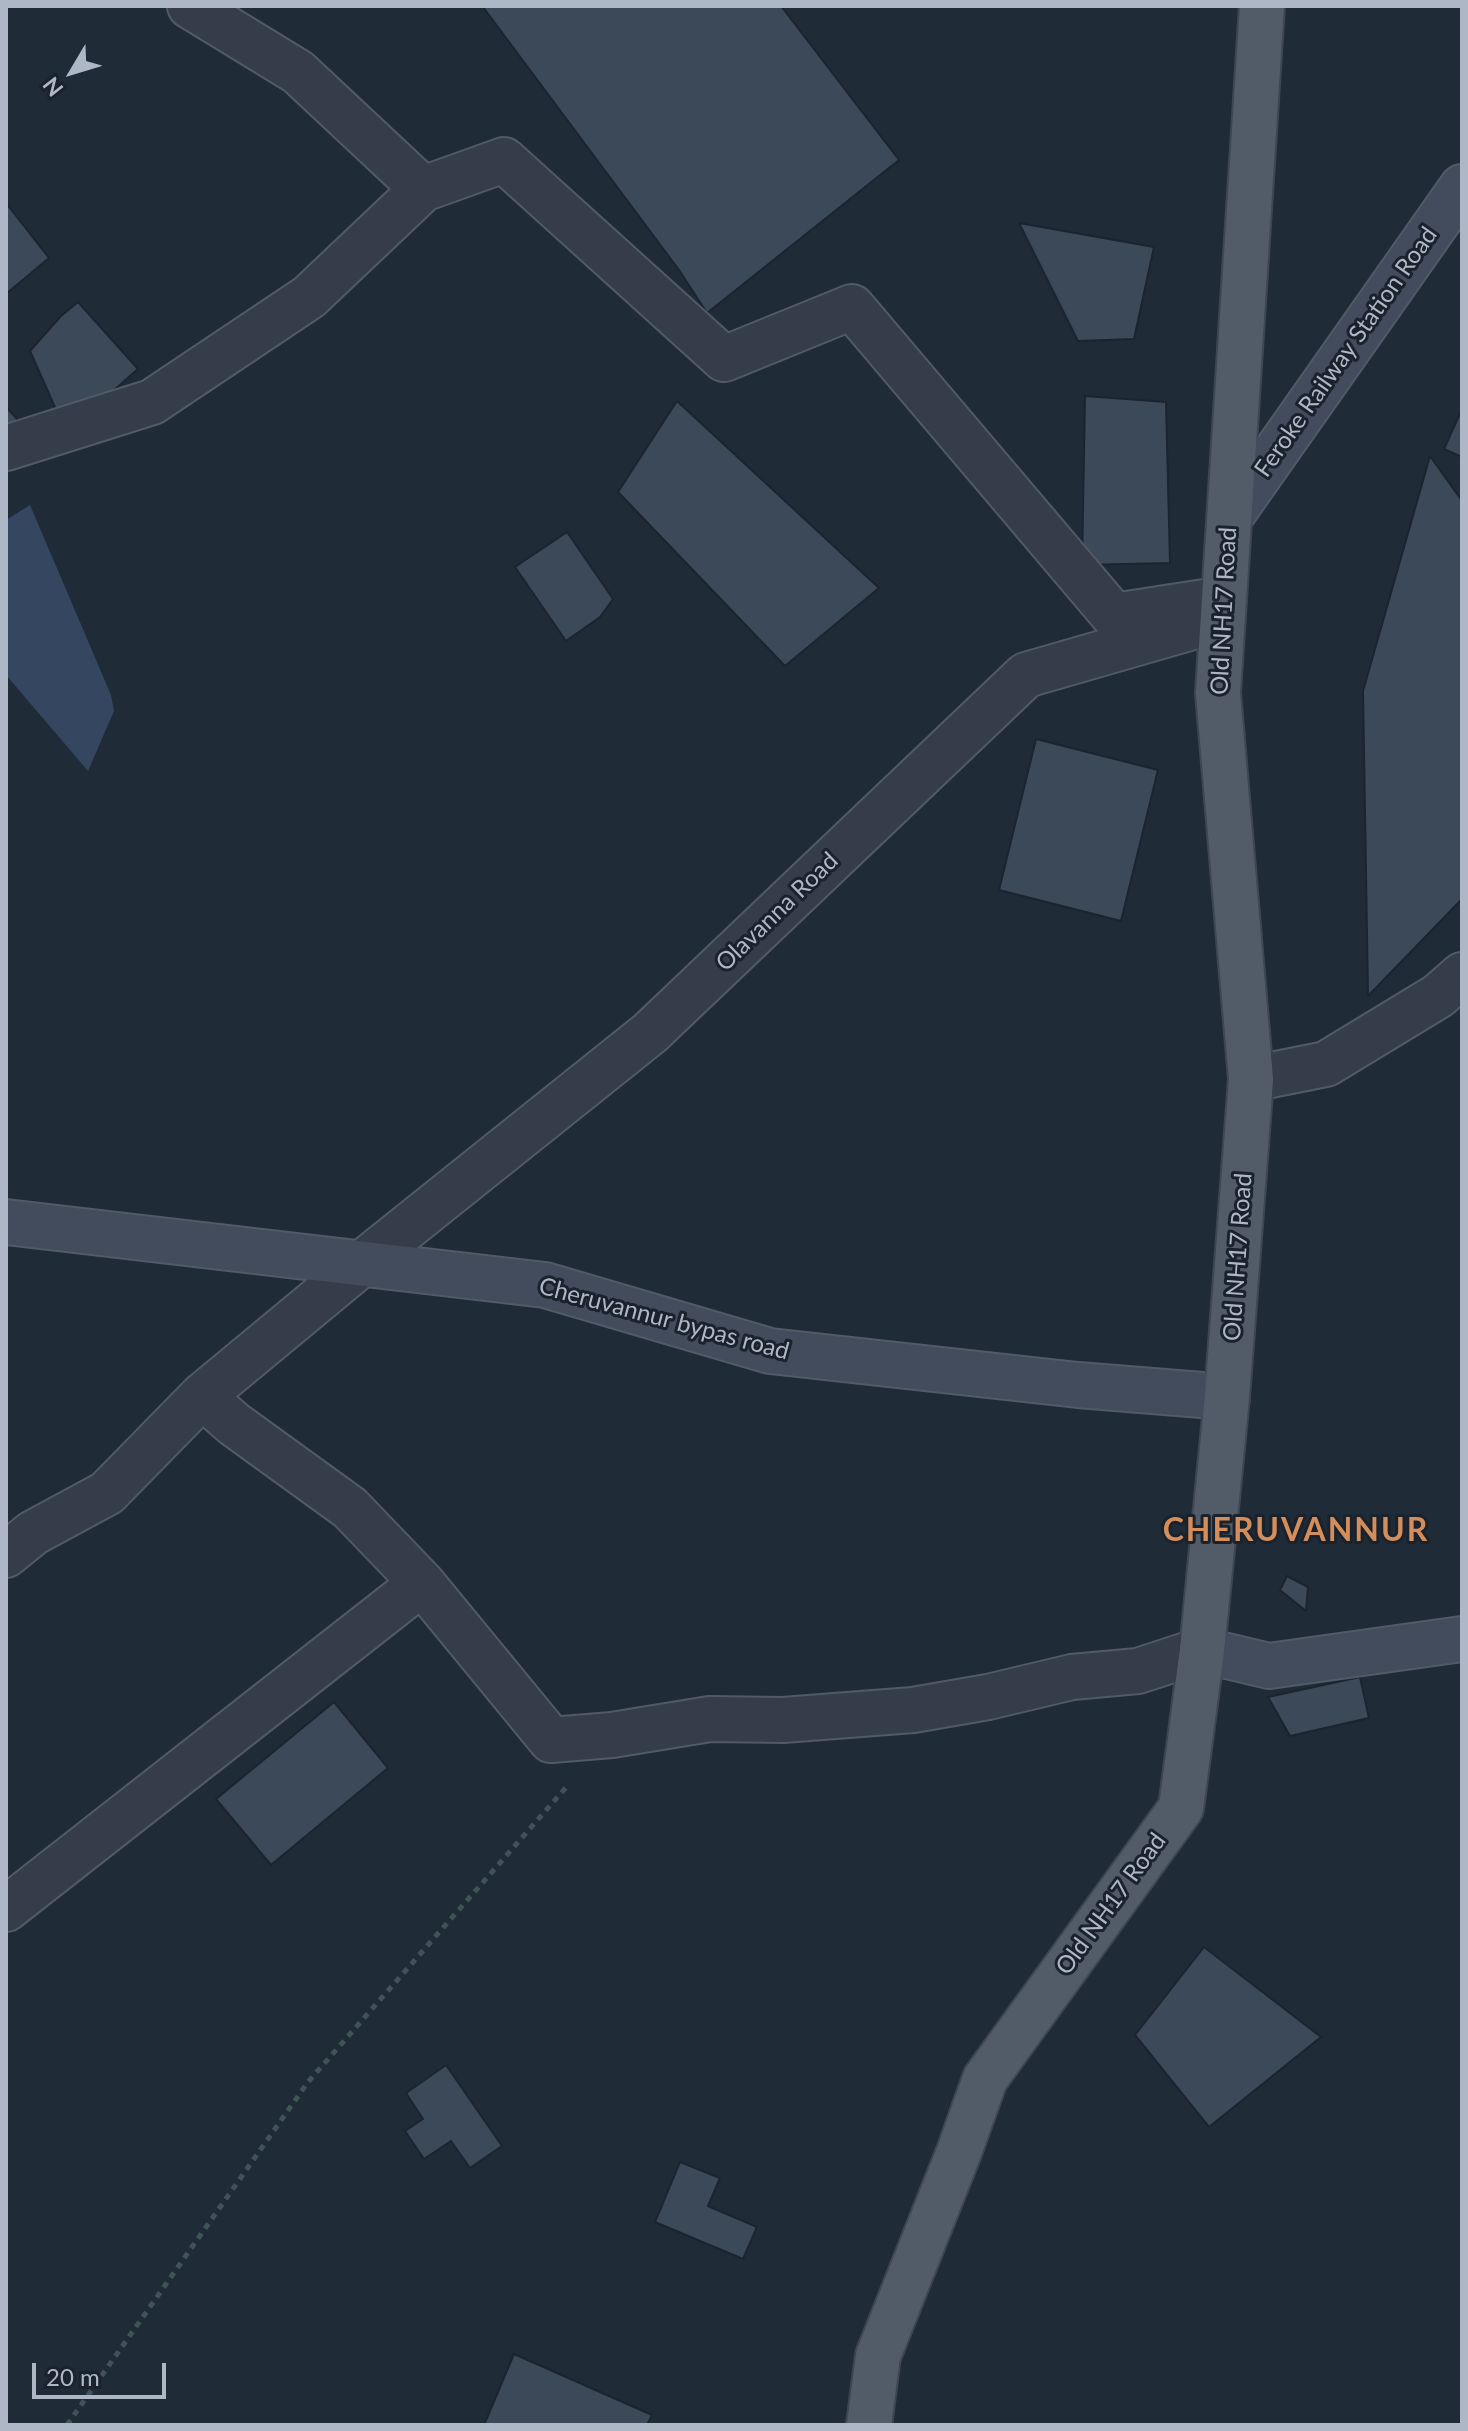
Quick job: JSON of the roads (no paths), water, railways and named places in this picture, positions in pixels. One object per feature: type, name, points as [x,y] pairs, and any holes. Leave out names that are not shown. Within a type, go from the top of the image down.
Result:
[{"type":"main road","name":"Old NH17 Road","points":[[869,2425],[878,2356],[985,2079],[1181,1808],[1202,1650],[1227,1397],[1251,1079],[1218,693],[1262,6]]},
{"type":"main road","name":"Feroke Railway Station Road","points":[[1230,517],[1462,187]]},
{"type":"main road","name":"Cheruvannur bypas road","points":[[6,1222],[545,1285],[770,1351],[1078,1385],[1227,1397]]},
{"type":"main road","points":[[1202,1650],[1269,1666],[1462,1639]]},
{"type":"street","points":[[190,6],[298,72],[423,189]]},
{"type":"street","points":[[6,448],[152,402],[309,297],[423,189],[504,160],[724,359],[852,307],[1114,616],[1223,610]]},
{"type":"street","name":"Olavanna Road","points":[[6,1555],[33,1533],[107,1493],[202,1396],[650,1033],[1026,675],[1223,610]]},
{"type":"street","points":[[1251,1079],[1326,1064],[1438,996],[1462,975]]},
{"type":"street","points":[[202,1396],[234,1424],[350,1508],[422,1583],[551,1740],[612,1735],[710,1719],[783,1720],[913,1710],[988,1697],[1072,1677],[1138,1671],[1202,1650]]},
{"type":"street","points":[[6,1909],[422,1583]]},
{"type":"water","points":[[30,505],[111,695],[114,711],[88,771],[6,675],[6,520]]},
{"type":"district","name":"CHERUVANNUR","points":[[1296,1531]]}]
